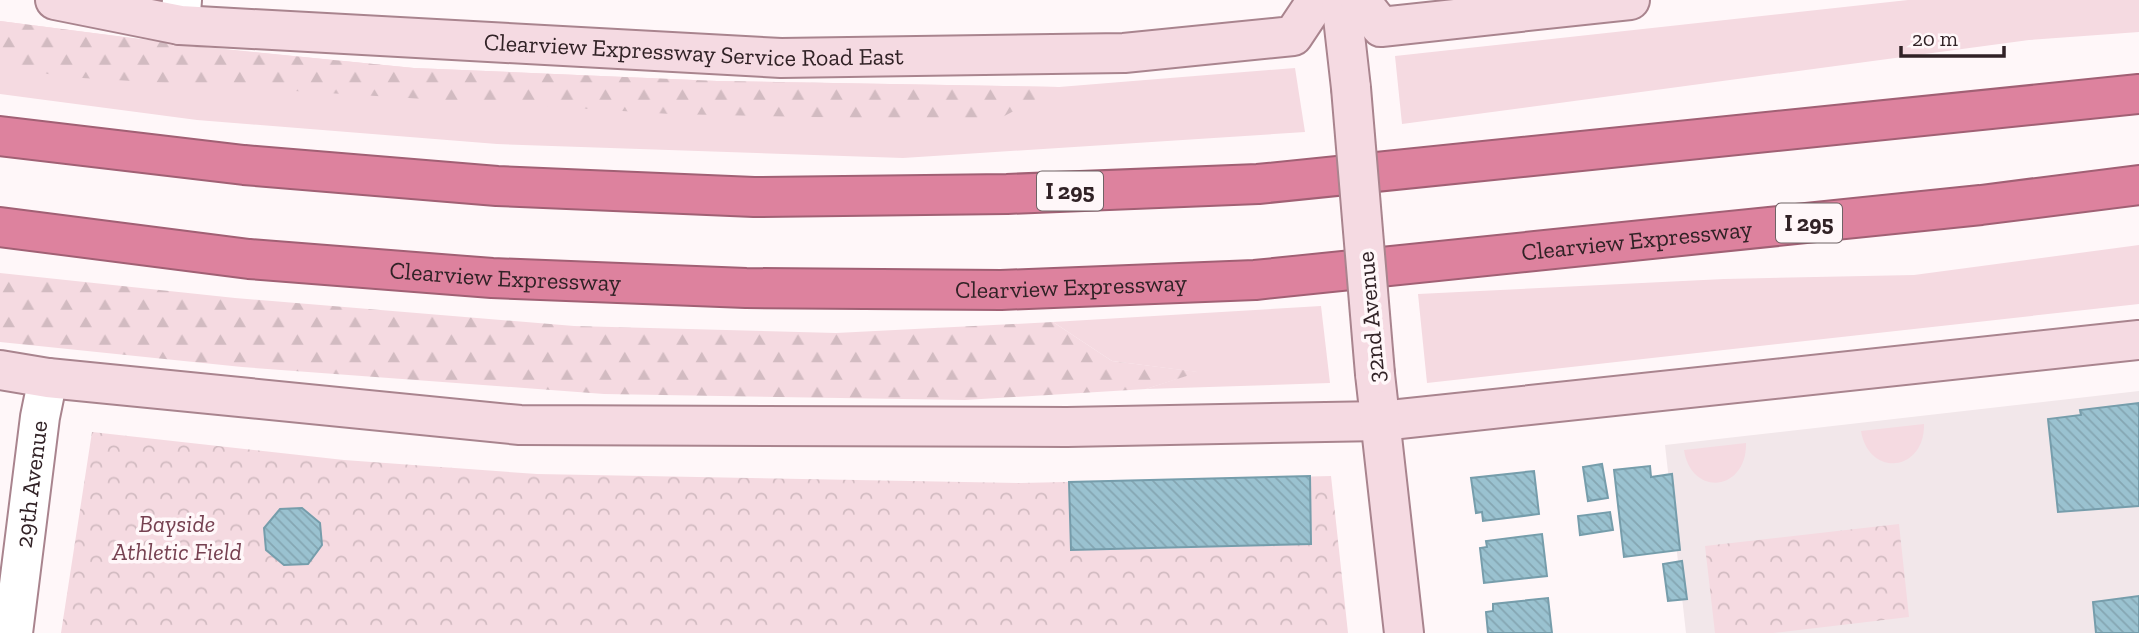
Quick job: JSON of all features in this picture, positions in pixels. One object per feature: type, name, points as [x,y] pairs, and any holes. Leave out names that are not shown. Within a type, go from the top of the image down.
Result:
[{"type":"highway","name":"I 295","points":[[0,136],[244,165],[497,186],[754,197],[1007,194],[1258,184],[2139,94]]},
{"type":"highway","name":"Clearview Expressway","points":[[0,227],[249,260],[492,278],[746,288],[1001,290],[1255,280],[1980,205],[2139,185]]},
{"type":"highway","points":[[1980,205],[2139,198]]},
{"type":"street","name":"Clearview Expressway Service Road East","points":[[54,0],[782,58],[1124,53],[1293,36],[1317,0]]},
{"type":"street","name":"32nd Avenue","points":[[1340,0],[1404,633]]},
{"type":"street","points":[[1360,0],[1381,27],[1630,0]]},
{"type":"street","points":[[0,370],[48,378],[520,425],[1067,427],[1381,421],[2139,340]]},
{"type":"street","name":"29th Avenue","points":[[13,633],[40,417],[48,378]]},
{"type":"shaded area","points":[[2139,391],[2139,633],[1686,633],[1665,445]]},
{"type":"green space","points":[[1908,0],[2139,0],[2139,32],[2029,40],[1402,124],[1395,56]]},
{"type":"green space","points":[[0,21],[195,46],[414,68],[717,81],[1059,87],[1295,68],[1305,132],[903,158],[497,144],[197,120],[0,94]]},
{"type":"green space","points":[[0,21],[200,47],[414,68],[717,81],[1059,87],[995,121],[671,114],[66,77],[0,66]]},
{"type":"green space","points":[[2139,245],[2139,304],[1427,383],[1418,294],[1724,279],[1914,275]]},
{"type":"green space","points":[[0,273],[235,298],[574,326],[836,333],[1053,322],[1112,361],[1199,372],[1146,389],[965,400],[604,394],[242,367],[0,342]]},
{"type":"green space","points":[[1321,306],[1330,383],[1146,389],[1197,372],[1112,361],[1053,322]]},
{"type":"green space","points":[[1924,424],[1922,440],[1916,452],[1907,460],[1896,463],[1885,462],[1874,456],[1866,446],[1861,431]]},
{"type":"green space","name":"Bayside Athletic Field","points":[[92,432],[344,460],[537,474],[1021,483],[1331,476],[1348,633],[61,633]]},
{"type":"green space","points":[[1746,443],[1744,459],[1738,471],[1729,479],[1718,482],[1697,476],[1689,465],[1684,450]]},
{"type":"green space","points":[[1899,524],[1909,617],[1773,633],[1715,633],[1705,546]]},
{"type":"building","points":[[2139,403],[2139,506],[2058,512],[2048,419],[2081,415],[2080,410]]},
{"type":"building","points":[[1602,464],[1608,498],[1588,501],[1583,467]]},
{"type":"building","points":[[1650,466],[1651,477],[1672,474],[1680,550],[1624,557],[1614,470]]},
{"type":"building","points":[[1534,471],[1539,514],[1483,521],[1482,512],[1476,513],[1471,478]]},
{"type":"building","points":[[1310,476],[1311,544],[1071,550],[1069,482]]},
{"type":"building","points":[[302,508],[320,523],[322,545],[308,564],[284,565],[266,550],[264,528],[280,509]]},
{"type":"building","points":[[1610,512],[1613,530],[1580,535],[1578,516]]},
{"type":"building","points":[[1542,534],[1547,576],[1484,583],[1480,548],[1487,547],[1486,541]]},
{"type":"building","points":[[1682,561],[1687,599],[1668,601],[1663,564]]},
{"type":"building","points":[[2139,596],[2139,633],[2096,633],[2093,602]]},
{"type":"building","points":[[1548,598],[1552,633],[1488,633],[1486,612],[1493,611],[1493,604]]}]
